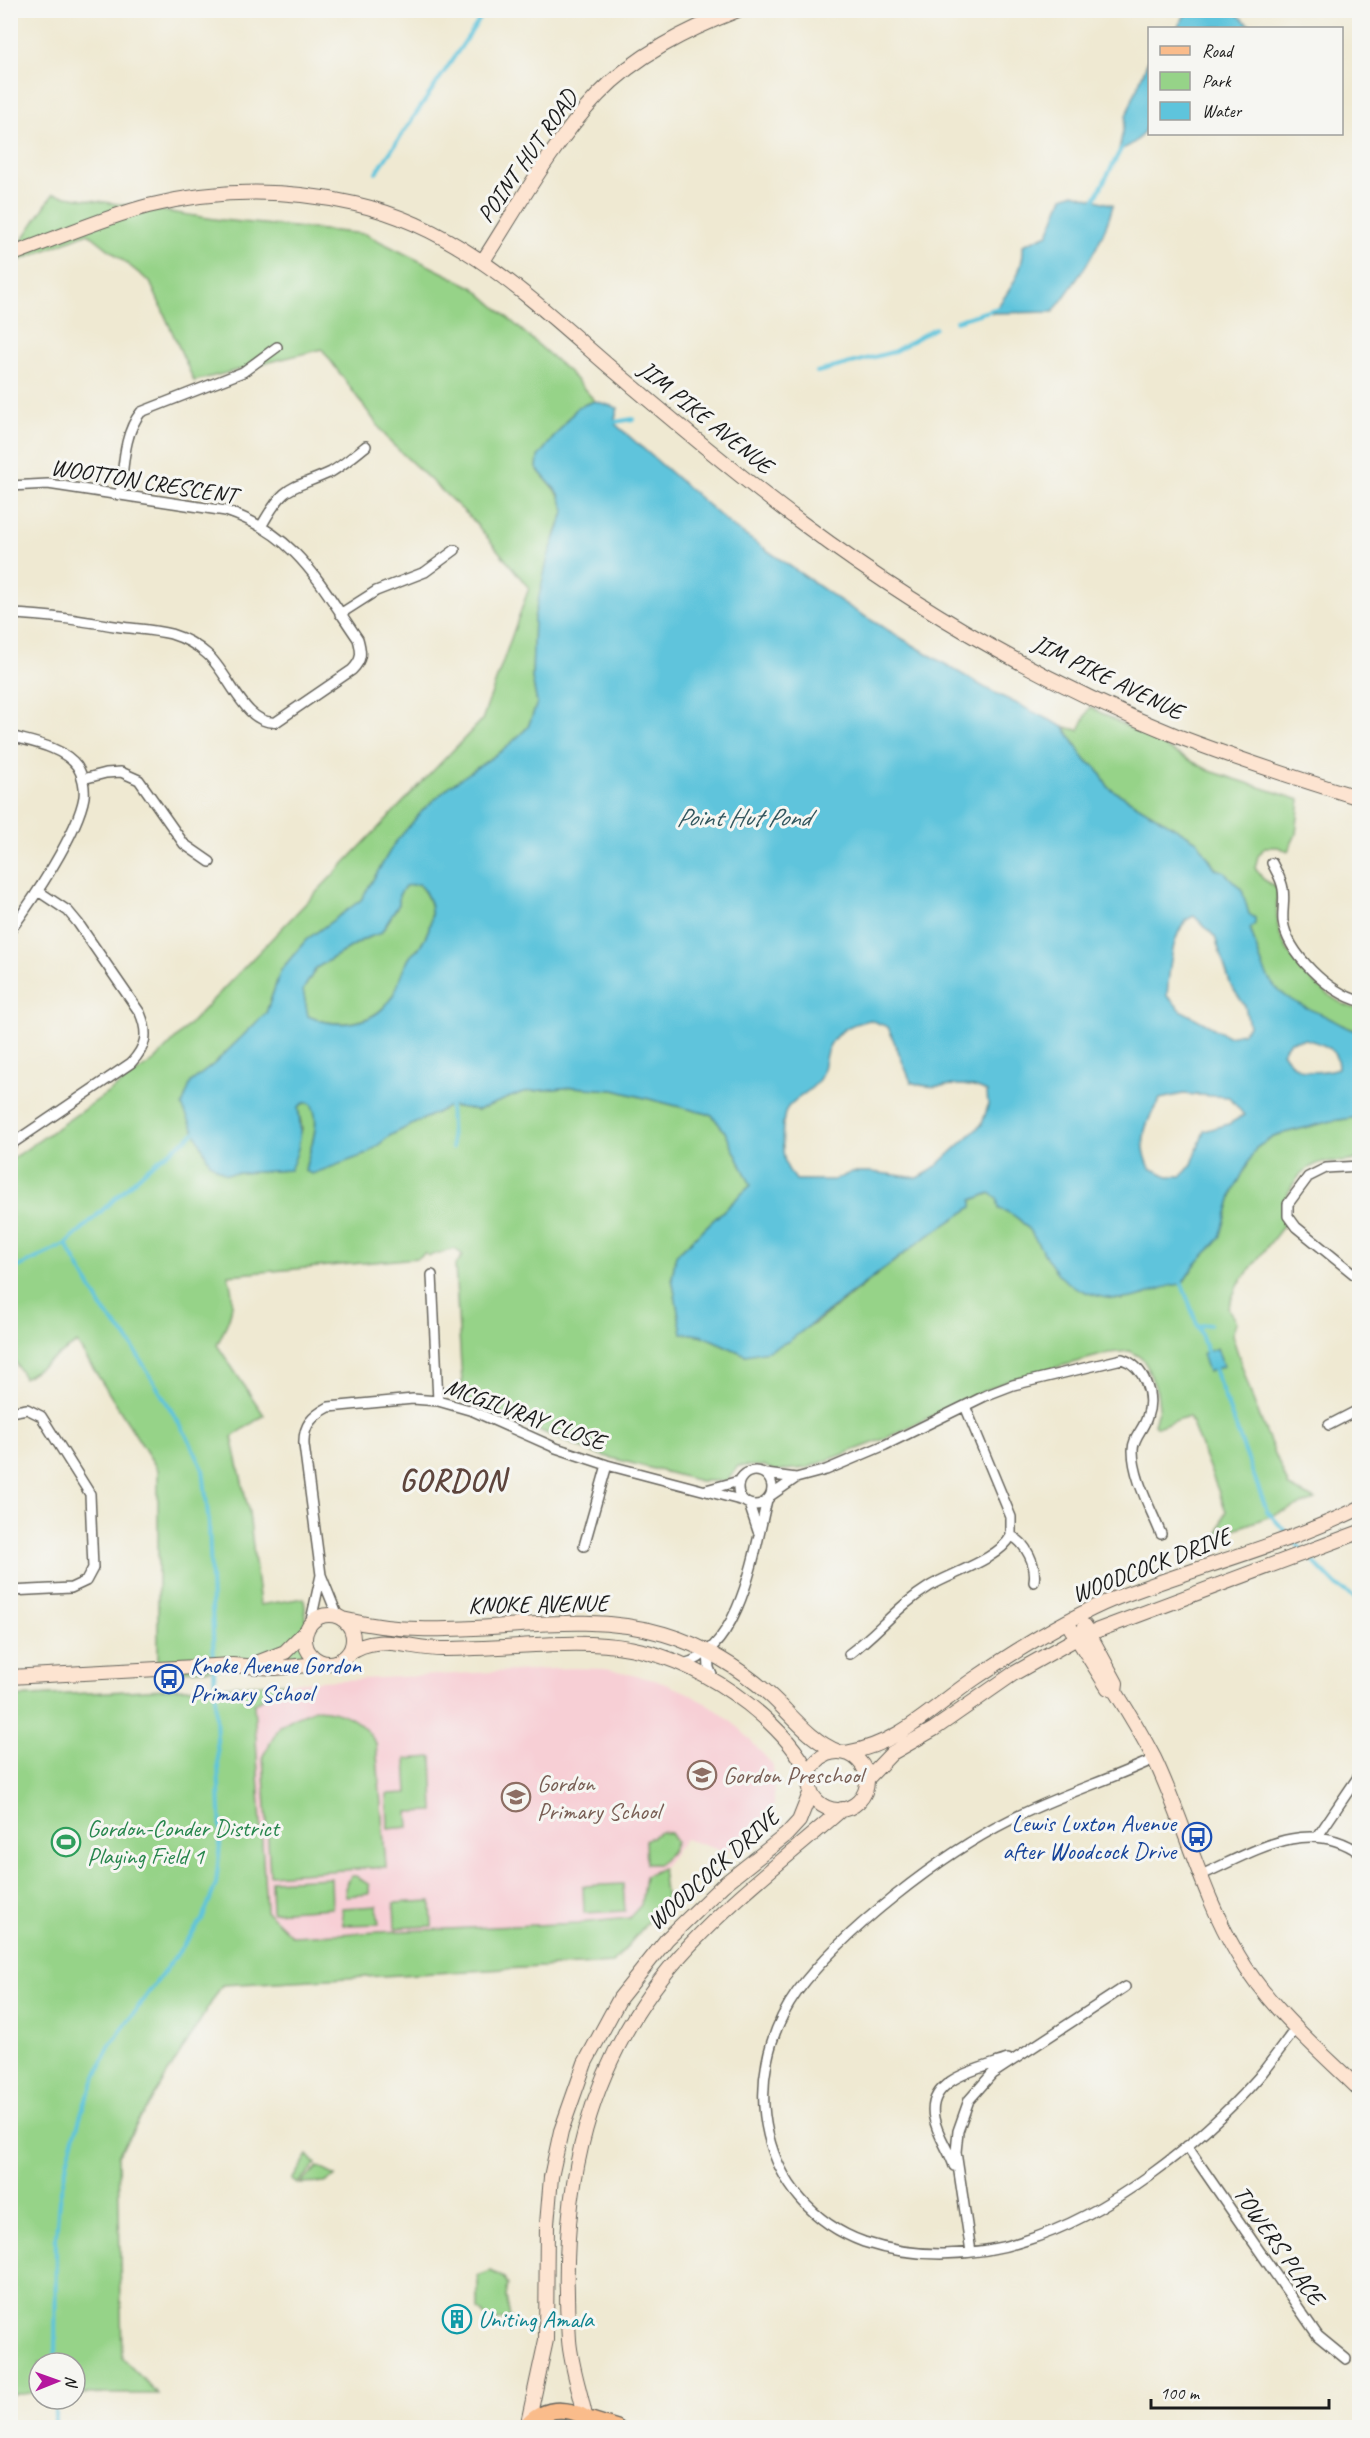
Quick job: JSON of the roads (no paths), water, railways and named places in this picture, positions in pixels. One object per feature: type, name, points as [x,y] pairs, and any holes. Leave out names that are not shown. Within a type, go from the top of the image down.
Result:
[{"type":"main road","points":[[527,2425],[542,2414],[558,2410],[617,2427]]},
{"type":"street","name":"POINT HUT ROAD","points":[[483,261],[563,136],[598,95],[663,44],[704,23],[738,10]]},
{"type":"street","name":"JIM PIKE AVENUE","points":[[10,255],[144,207],[186,198],[228,193],[270,192],[313,196],[375,209],[432,231],[483,261],[520,288],[733,470],[841,551],[915,600],[1035,668],[1148,723],[1292,777],[1359,798]]},
{"type":"street","points":[[120,494],[129,435],[133,423],[141,412],[243,372],[277,347]]},
{"type":"street","points":[[262,525],[281,495],[291,487],[332,471],[366,446]]},
{"type":"street","name":"WOOTTON CRESCENT","points":[[10,486],[30,483],[48,484],[120,494],[226,511],[262,525],[294,549],[358,639],[362,651],[360,662],[352,670],[276,722],[269,723],[254,718],[208,654],[191,642],[171,634],[44,615],[10,614]]},
{"type":"street","points":[[340,614],[376,591],[425,572],[454,549]]},
{"type":"street","points":[[10,736],[53,749],[67,756],[77,767],[83,779],[84,795],[81,810],[38,891],[10,931]]},
{"type":"street","points":[[83,779],[121,772],[139,780],[184,844],[210,862]]},
{"type":"street","points":[[1272,863],[1283,888],[1283,921],[1292,945],[1330,988],[1343,997],[1359,1001]]},
{"type":"street","points":[[10,1145],[131,1063],[141,1052],[146,1033],[140,1014],[78,923],[68,911],[38,891]]},
{"type":"street","points":[[1359,1166],[1326,1168],[1308,1177],[1288,1204],[1288,1216],[1296,1227],[1359,1279]]},
{"type":"street","points":[[432,1275],[438,1401]]},
{"type":"street","points":[[746,1502],[759,1504],[796,1478],[826,1470],[1013,1385],[1111,1360],[1132,1363],[1143,1377],[1150,1401],[1147,1417],[1135,1439],[1135,1465],[1161,1534]]},
{"type":"street","name":"MCGILVRAY CLOSE","points":[[340,1618],[321,1575],[303,1433],[308,1422],[317,1413],[336,1405],[413,1398],[438,1401],[472,1411],[555,1448],[607,1465],[746,1502]]},
{"type":"street","points":[[849,1654],[868,1641],[886,1619],[907,1600],[999,1550],[1011,1536],[1011,1517],[965,1406]]},
{"type":"street","points":[[10,1412],[27,1409],[41,1416],[90,1494],[93,1568],[86,1581],[71,1588],[10,1591]]},
{"type":"street","points":[[1329,1425],[1359,1409]]},
{"type":"street","points":[[584,1546],[607,1465]]},
{"type":"street","points":[[759,1534],[746,1502],[739,1494],[739,1481],[744,1474],[752,1470],[796,1478]]},
{"type":"street","points":[[683,1664],[708,1652],[719,1638],[748,1583],[769,1498],[771,1481],[766,1474]]},
{"type":"street","name":"MCGILVRAY CLOSE","points":[[706,1490],[739,1481]]},
{"type":"street","name":"WOODCOCK DRIVE","points":[[843,1752],[866,1750],[904,1732],[973,1680],[1073,1619],[1114,1599],[1306,1530],[1359,1508]]},
{"type":"street","name":"WOODCOCK DRIVE","points":[[867,1779],[892,1753],[934,1729],[1012,1674],[1082,1635],[1359,1532]]},
{"type":"street","points":[[1011,1536],[1024,1544],[1034,1570],[1034,1582]]},
{"type":"street","name":"MCGILVRAY CLOSE","points":[[309,1627],[321,1575]]},
{"type":"street","points":[[10,1677],[252,1664],[275,1668],[330,1663],[348,1654],[353,1639],[352,1631],[340,1618],[320,1617],[285,1652],[252,1664]]},
{"type":"street","name":"KNOKE AVENUE","points":[[340,1618],[389,1628],[421,1630],[580,1622],[614,1623],[663,1634],[708,1652],[741,1672],[770,1695],[817,1741],[843,1752]]},
{"type":"street","points":[[1073,1619],[1116,1683],[1115,1691],[1154,1759],[1199,1876],[1239,1956],[1265,1994],[1359,2090]]},
{"type":"street","points":[[309,1627],[305,1636],[309,1652],[321,1662],[330,1663]]},
{"type":"street","name":"KNOKE AVENUE","points":[[348,1654],[368,1642],[381,1641],[443,1649],[589,1642],[635,1648],[683,1664],[714,1680],[765,1719],[793,1748],[810,1776]]},
{"type":"street","points":[[708,1652],[714,1680]]},
{"type":"street","points":[[843,1752],[860,1762],[867,1779],[866,1787],[858,1802],[842,1809],[820,1803],[811,1791],[810,1776],[817,1761],[823,1756],[843,1752]]},
{"type":"street","points":[[1154,1759],[1010,1820],[967,1844],[928,1871],[867,1921],[814,1972],[782,2015],[770,2042],[763,2070],[762,2098],[765,2126],[780,2167],[804,2201],[824,2219],[866,2242],[897,2251],[937,2254],[970,2252],[1022,2242],[1054,2231],[1087,2214],[1151,2174],[1187,2146],[1239,2097],[1296,2028]]},
{"type":"street","points":[[1318,1836],[1359,1774]]},
{"type":"street","name":"WOODCOCK DRIVE","points":[[527,2425],[546,2340],[547,2224],[551,2177],[561,2131],[585,2063],[607,2020],[656,1951],[703,1902],[786,1835],[799,1821],[811,1791]]},
{"type":"street","name":"WOODCOCK DRIVE","points":[[590,2421],[569,2342],[568,2222],[573,2176],[584,2131],[599,2087],[619,2044],[655,1988],[673,1965],[726,1910],[842,1809]]},
{"type":"street","points":[[1199,1876],[1279,1840],[1318,1836],[1337,1841],[1359,1853]]},
{"type":"street","points":[[970,2252],[956,2152],[958,2131],[969,2100],[992,2074],[1125,1987]]},
{"type":"street","points":[[963,2200],[953,2163],[934,2120],[933,2108],[937,2096],[945,2085],[957,2078],[1011,2058],[1035,2045]]},
{"type":"street","name":"TOWERS PLACE","points":[[1187,2146],[1318,2336],[1346,2360]]},
{"type":"water","points":[[1188,10],[1233,11],[1252,27],[1178,27]]},
{"type":"water","points":[[1148,61],[1147,125],[1142,135],[1132,144],[1119,150],[1126,116]]},
{"type":"water","points":[[1074,193],[1113,205],[1103,234],[1080,274],[1053,312],[992,313],[1004,298],[1018,272],[1023,245],[1048,234],[1063,197]]},
{"type":"water","name":"Point Hut Pond","points":[[595,401],[618,408],[614,423],[733,527],[854,610],[987,689],[1064,727],[1086,761],[1096,767],[1109,788],[1197,841],[1216,869],[1223,871],[1242,890],[1249,914],[1255,918],[1255,924],[1250,928],[1261,961],[1272,983],[1290,999],[1304,1007],[1359,1032],[1359,1117],[1332,1121],[1276,1135],[1256,1148],[1233,1192],[1220,1238],[1194,1266],[1182,1284],[1128,1299],[1112,1299],[1088,1293],[1060,1276],[1028,1228],[1011,1214],[999,1209],[997,1198],[990,1193],[972,1200],[972,1207],[923,1239],[789,1341],[768,1351],[746,1355],[701,1335],[682,1333],[672,1278],[676,1255],[751,1185],[725,1132],[712,1115],[614,1090],[573,1087],[523,1092],[478,1110],[450,1106],[391,1135],[367,1154],[312,1174],[305,1171],[316,1118],[310,1103],[304,1103],[298,1107],[300,1139],[290,1170],[226,1174],[210,1163],[182,1106],[191,1082],[214,1064],[266,1013],[281,970],[306,940],[361,900],[394,844],[423,810],[450,786],[506,748],[528,727],[537,703],[532,678],[534,618],[548,557],[565,510],[559,494],[537,469],[538,457],[578,407]],"holes":[[[419,884],[425,892],[431,907],[431,923],[420,947],[407,961],[393,995],[385,1006],[366,1019],[343,1024],[308,1016],[303,990],[316,968],[364,939],[381,933],[399,904],[399,895],[405,886]],[[1194,916],[1215,937],[1231,986],[1245,1006],[1249,1026],[1243,1033],[1228,1036],[1182,1011],[1167,996],[1176,939],[1186,921]],[[870,1020],[888,1027],[911,1082],[930,1086],[965,1085],[987,1092],[988,1106],[982,1124],[932,1170],[918,1178],[872,1172],[852,1172],[835,1180],[796,1180],[788,1169],[784,1156],[783,1127],[786,1111],[820,1078],[827,1051],[834,1038],[856,1024]],[[1305,1039],[1328,1048],[1335,1055],[1338,1068],[1321,1072],[1299,1069],[1282,1052],[1290,1041]],[[1183,1094],[1229,1097],[1244,1115],[1229,1124],[1204,1131],[1192,1164],[1182,1176],[1168,1176],[1150,1168],[1144,1149],[1144,1132],[1160,1099]]]},
{"type":"water","points":[[1217,1348],[1223,1366],[1208,1372],[1202,1354]]},
{"type":"waterway","points":[[376,173],[486,10]]},
{"type":"waterway","points":[[1094,201],[1122,147]]},
{"type":"waterway","points":[[956,321],[998,308]]},
{"type":"waterway","points":[[817,372],[893,352],[935,328]]},
{"type":"waterway","points":[[609,423],[633,419]]},
{"type":"waterway","points":[[450,1106],[452,1148]]},
{"type":"waterway","points":[[198,1130],[148,1168],[66,1244],[105,1313],[126,1336],[188,1438],[203,1469],[209,1524],[214,1662]]},
{"type":"waterway","points":[[10,1271],[66,1244]]},
{"type":"waterway","points":[[1180,1279],[1209,1356]]},
{"type":"waterway","points":[[1198,1326],[1210,1324]]},
{"type":"waterway","points":[[1213,1366],[1267,1511],[1303,1551]]},
{"type":"waterway","points":[[1308,1556],[1336,1585],[1360,1601]]},
{"type":"waterway","points":[[55,2351],[56,2236],[59,2200],[69,2154],[85,2102],[109,2047],[202,1920],[216,1884],[221,1834],[214,1670]]},
{"type":"waterway","points":[[55,2411],[55,2428]]},
{"type":"place","name":"Knoke Avenue Gordon Primary School","points":[[169,1679]]},
{"type":"place","name":"Gordon Preschool","points":[[702,1775]]},
{"type":"place","name":"Gordon Primary School","points":[[516,1797]]},
{"type":"place","name":"Lewis Luxton Avenue after Woodcock Drive","points":[[1197,1837]]},
{"type":"place","name":"Gordon-Conder District Playing Field 1","points":[[66,1842]]},
{"type":"place","name":"Uniting Amala","points":[[457,2319]]},
{"type":"district","name":"GORDON","points":[[453,1480]]}]
